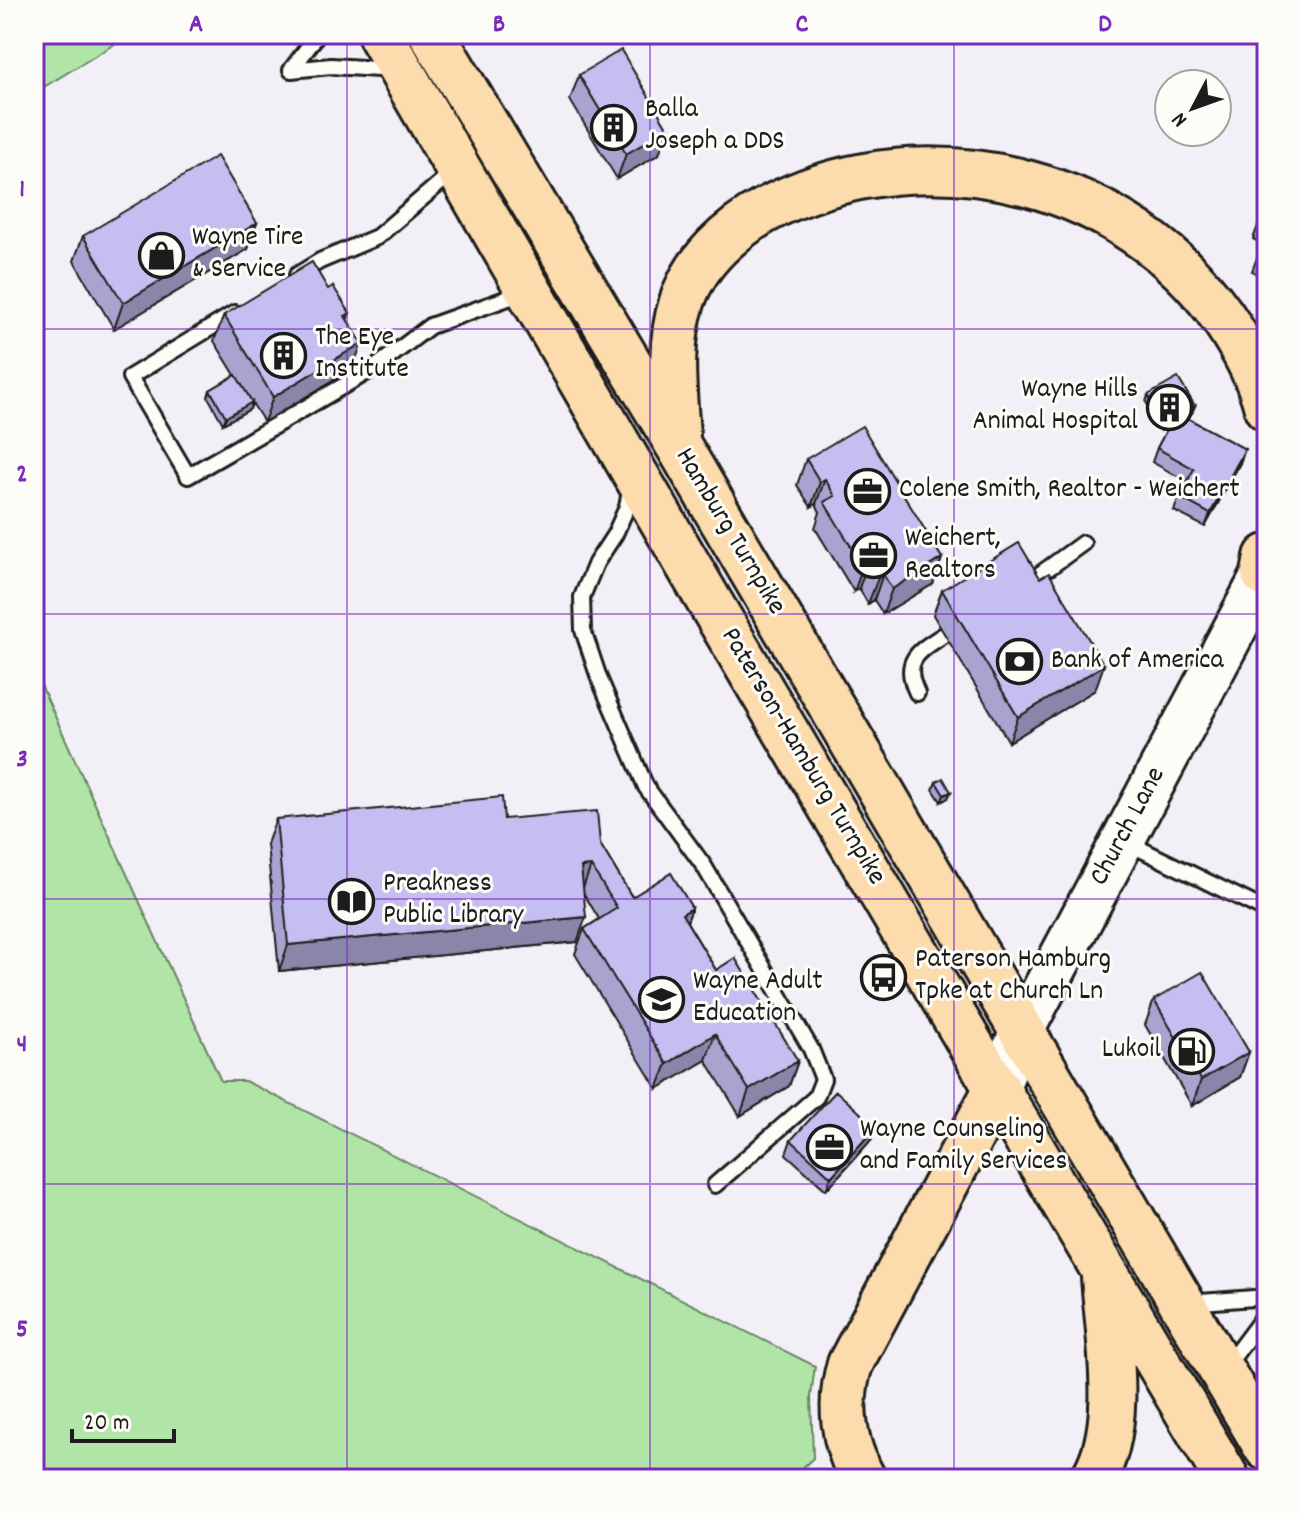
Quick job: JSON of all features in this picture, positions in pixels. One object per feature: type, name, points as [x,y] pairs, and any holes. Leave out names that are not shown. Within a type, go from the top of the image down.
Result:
[{"type":"main road","name":"Hamburg Turnpike","points":[[432,34],[1022,1031]]},
{"type":"main road","name":"Paterson-Hamburg Turnpike","points":[[390,52],[1227,1479]]},
{"type":"main road","points":[[678,445],[673,346],[682,302],[702,264],[740,226],[776,204],[819,186],[880,173],[954,169],[1000,176],[1057,191],[1133,230],[1175,263],[1208,297],[1248,357],[1267,408]]},
{"type":"main road","points":[[1022,1031],[1267,1448]]},
{"type":"main road","points":[[863,1479],[852,1459],[846,1438],[843,1398],[850,1364],[997,1088]]},
{"type":"main road","points":[[1093,1479],[1100,1468],[1109,1434],[1112,1386],[1103,1267]]},
{"type":"street","name":"Church Lane","points":[[997,1088],[1022,1031],[1266,566]]},
{"type":"lane","points":[[318,34],[291,70],[331,66],[390,52]]},
{"type":"lane","points":[[279,286],[320,261],[377,237],[458,167]]},
{"type":"lane","points":[[252,302],[130,377],[188,476],[376,367],[430,326],[531,290]]},
{"type":"lane","points":[[634,471],[627,507],[615,534],[596,563],[582,597],[583,630],[599,678],[646,787],[704,866],[811,1049],[823,1079],[816,1097],[715,1185]]},
{"type":"lane","points":[[1021,587],[1083,543]]},
{"type":"lane","points":[[917,693],[911,680],[911,664],[918,651],[945,634]]},
{"type":"lane","points":[[1122,840],[1267,911]]},
{"type":"lane","points":[[1182,1303],[1267,1297]]},
{"type":"lane","points":[[1222,1372],[1267,1312]]},
{"type":"green space","points":[[44,34],[131,34],[34,93],[34,40]]},
{"type":"green space","points":[[34,670],[221,1081],[245,1081],[815,1366],[811,1396],[813,1458],[791,1479],[34,1479]]},
{"type":"building","points":[[621,50],[668,129],[626,154],[579,75]]},
{"type":"building","name":"Wayne Tire & Service","points":[[217,156],[257,223],[123,303],[83,236]]},
{"type":"building","points":[[1267,210],[1267,231],[1258,226]]},
{"type":"building","points":[[1267,239],[1267,264],[1257,258]]},
{"type":"building","name":"The Eye Institute","points":[[312,262],[328,289],[333,286],[350,313],[345,316],[362,343],[273,397],[224,315]]},
{"type":"building","points":[[236,375],[252,402],[226,417],[210,390]]},
{"type":"building","name":"Wayne Hills Animal Hospital","points":[[1178,378],[1195,406],[1181,414],[1176,412],[1165,424],[1148,395]]},
{"type":"building","points":[[1176,412],[1245,449],[1210,514],[1179,497],[1194,469],[1157,448]]},
{"type":"building","name":"Weichert, Realtors","points":[[862,426],[942,558],[892,589],[883,574],[878,578],[868,563],[863,566],[824,502],[835,496],[825,479],[820,482],[806,459]]},
{"type":"building","name":"Bank of America","points":[[1019,543],[1040,578],[1049,573],[1104,665],[1018,717],[942,590]]},
{"type":"building","points":[[943,778],[951,792],[944,795],[936,782]]},
{"type":"building","points":[[502,797],[504,819],[597,811],[600,844],[632,897],[671,873],[692,908],[682,914],[716,970],[735,958],[798,1061],[749,1090],[715,1034],[667,1064],[584,929],[617,908],[591,866],[581,867],[586,917],[288,945],[276,819]]},
{"type":"building","points":[[1202,972],[1249,1052],[1201,1080],[1154,1000]]},
{"type":"building","name":"Wayne Counseling and Family Services","points":[[836,1091],[876,1127],[831,1177],[791,1140]]},
{"type":"place","name":"Balla Joseph a DDS","points":[[614,127]]},
{"type":"place","name":"Wayne Tire & Service","points":[[161,255]]},
{"type":"place","name":"The Eye Institute","points":[[284,355]]},
{"type":"place","name":"Wayne Hills Animal Hospital","points":[[1169,407]]},
{"type":"place","name":"Colene Smith, Realtor - Weichert","points":[[868,491]]},
{"type":"place","name":"Weichert, Realtors","points":[[874,556]]},
{"type":"place","name":"Bank of America","points":[[1020,662]]},
{"type":"place","name":"Preakness Public Library","points":[[352,901]]},
{"type":"place","name":"Paterson Hamburg Tpke at Church Ln","points":[[884,977]]},
{"type":"place","name":"Wayne Adult Education","points":[[662,999]]},
{"type":"place","name":"Lukoil","points":[[1192,1051]]},
{"type":"place","name":"Wayne Counseling and Family Services","points":[[829,1147]]}]
